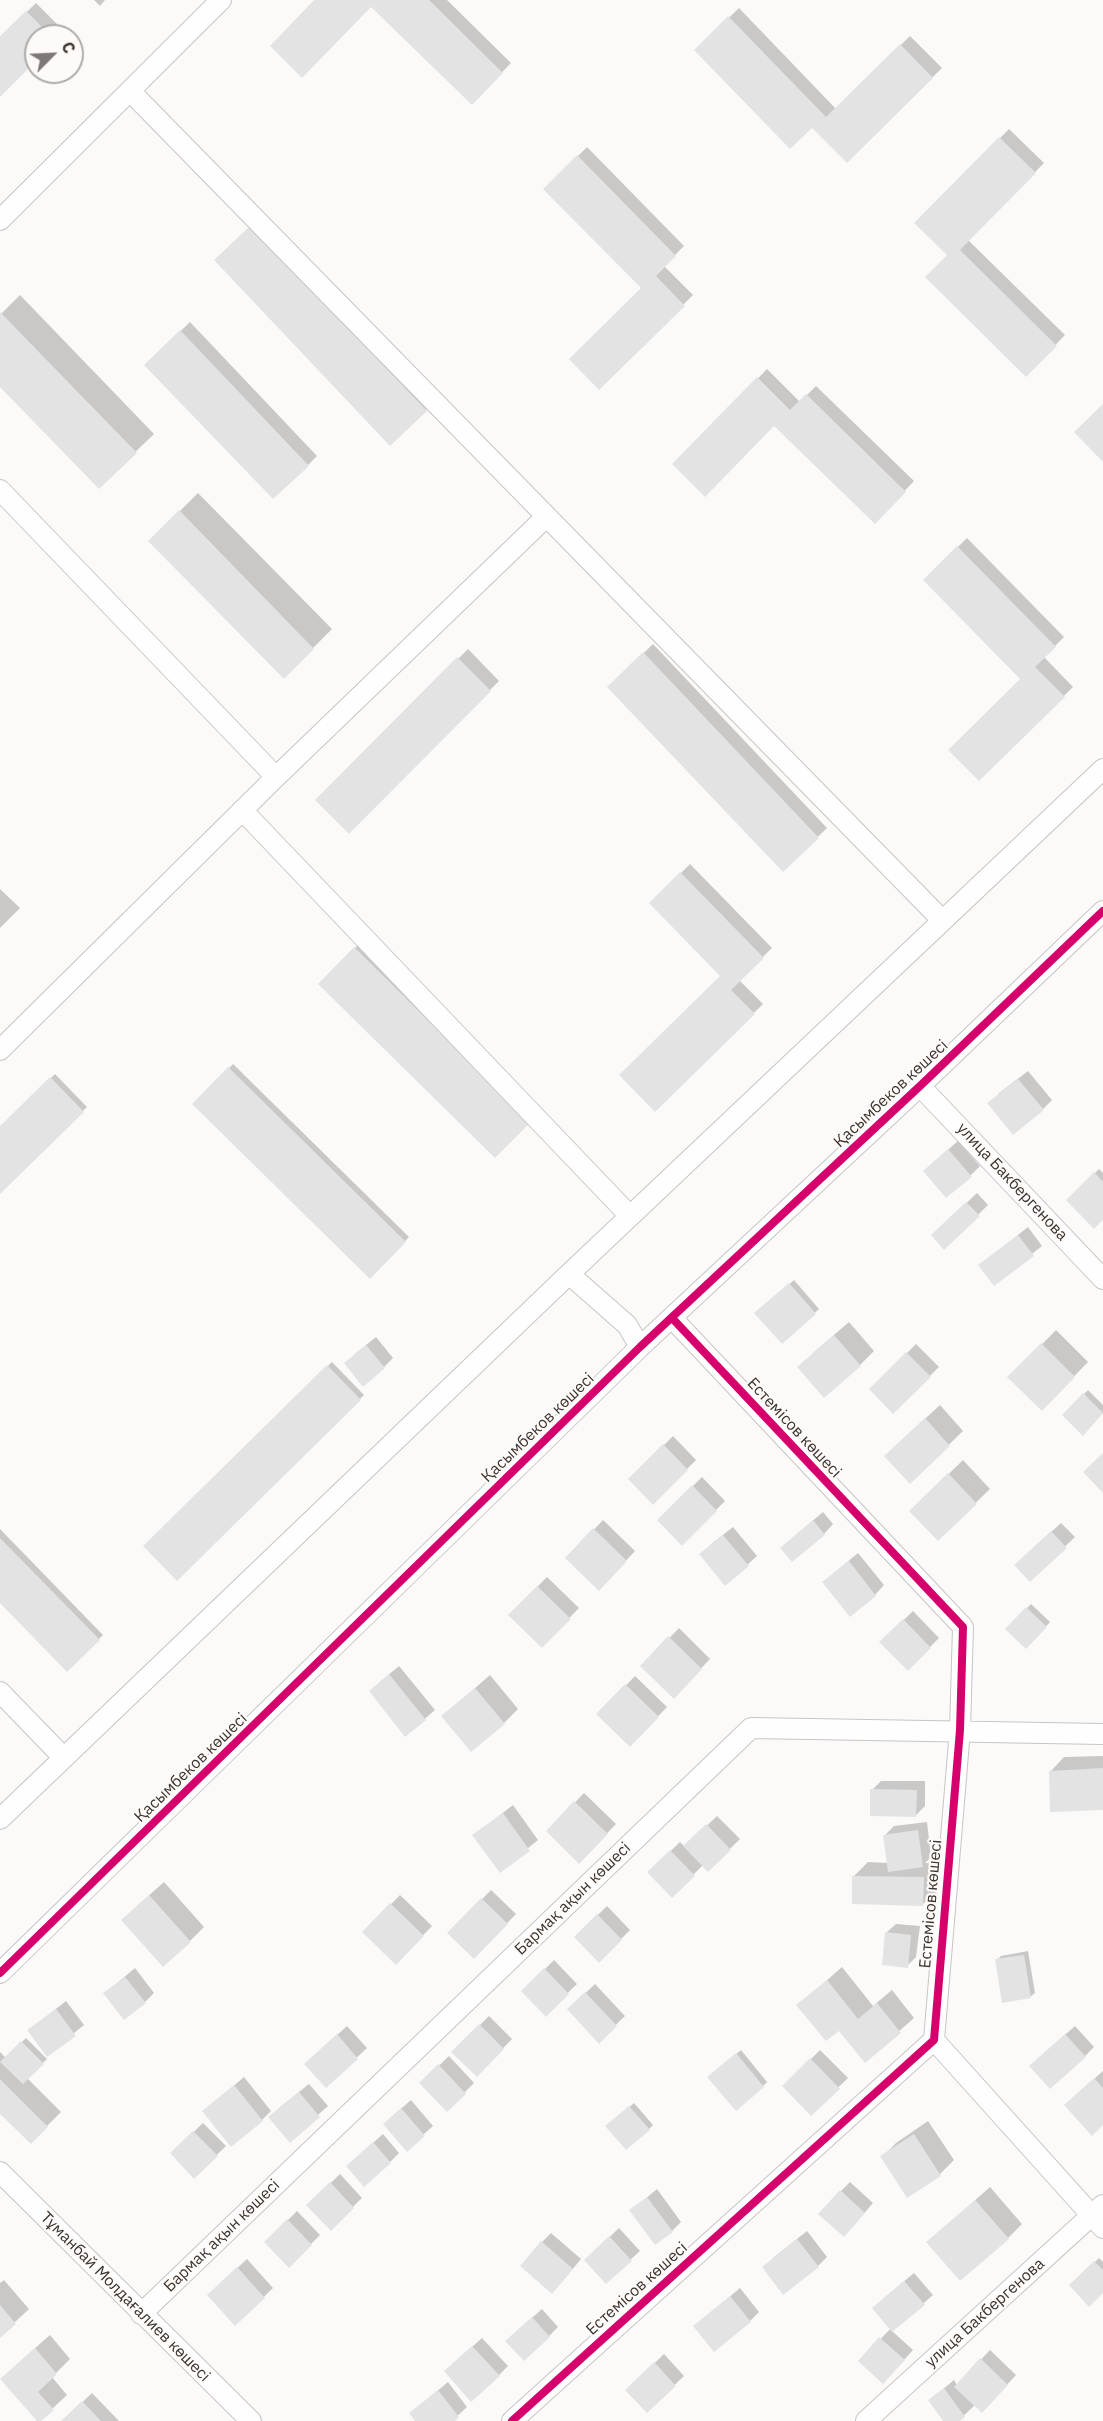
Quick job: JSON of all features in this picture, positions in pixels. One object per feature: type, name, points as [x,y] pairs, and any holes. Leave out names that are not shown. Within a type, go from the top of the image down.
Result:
[{"type":"street","points":[[0,220],[222,0]]},
{"type":"street","points":[[130,91],[942,920]]},
{"type":"street","points":[[0,490],[276,777]]},
{"type":"street","points":[[0,1050],[242,810],[546,517]]},
{"type":"street","points":[[0,1819],[630,1216],[1103,769]]},
{"type":"street","points":[[242,810],[630,1216]]},
{"type":"street","name":"Қасымбеков көшесі","points":[[0,1973],[640,1347],[920,1086],[1103,910]]},
{"type":"street","name":"улица Бакбергенова","points":[[920,1086],[1103,1279]]},
{"type":"street","points":[[570,1274],[627,1325],[640,1347]]},
{"type":"street","name":"Естемісов көшесі","points":[[512,2421],[933,2040],[960,1730],[963,1627],[672,1318]]},
{"type":"street","points":[[0,1692],[64,1758]]},
{"type":"street","name":"Бармақ ақын көшесі","points":[[141,2314],[751,1728],[1103,1734]]},
{"type":"street","points":[[933,2040],[1099,2216]]},
{"type":"street","name":"Тұманбай Молдағалиев көшесі","points":[[0,2172],[251,2421]]},
{"type":"street","name":"улица Бакбергенова","points":[[866,2421],[1099,2216]]},
{"type":"building","points":[[314,0],[429,0],[503,73],[472,105],[371,7],[302,78],[270,46]]},
{"type":"building","points":[[26,11],[39,24],[24,24],[24,73],[0,97],[0,36]]},
{"type":"building","points":[[728,16],[826,117],[900,44],[933,78],[847,163],[812,128],[790,149],[694,50]]},
{"type":"building","points":[[999,137],[1036,173],[960,250],[1057,346],[1026,377],[925,277],[947,255],[914,223]]},
{"type":"building","points":[[577,155],[676,256],[656,276],[685,306],[599,390],[569,359],[641,288],[543,189]]},
{"type":"building","points":[[250,226],[427,411],[390,446],[214,260]]},
{"type":"building","points":[[0,312],[137,453],[99,489],[0,387]]},
{"type":"building","points":[[180,330],[309,466],[273,499],[144,365]]},
{"type":"building","points":[[757,377],[790,410],[806,394],[906,492],[875,524],[774,426],[705,497],[672,464]]},
{"type":"building","points":[[1103,404],[1103,462],[1074,432]]},
{"type":"building","points":[[179,510],[314,649],[284,679],[148,541]]},
{"type":"building","points":[[957,546],[1056,647],[1035,667],[1065,697],[979,781],[948,750],[1020,679],[923,580]]},
{"type":"building","points":[[643,652],[819,838],[783,872],[607,687]]},
{"type":"building","points":[[457,657],[491,691],[349,834],[315,800]]},
{"type":"building","points":[[680,872],[764,958],[731,990],[755,1014],[655,1112],[619,1075],[720,976],[649,903]]},
{"type":"building","points":[[354,947],[531,1122],[495,1158],[318,984]]},
{"type":"building","points":[[228,1067],[406,1242],[370,1279],[192,1104]]},
{"type":"building","points":[[50,1077],[84,1112],[0,1194],[0,1126]]},
{"type":"building","points":[[1018,1079],[1044,1110],[1013,1135],[987,1103]]},
{"type":"building","points":[[948,1149],[972,1177],[946,1198],[923,1171]]},
{"type":"building","points":[[1094,1172],[1103,1182],[1103,1220],[1094,1229],[1066,1200]]},
{"type":"building","points":[[966,1202],[980,1216],[944,1250],[931,1235]]},
{"type":"building","points":[[1018,1235],[1034,1256],[994,1286],[978,1265]]},
{"type":"building","points":[[789,1283],[816,1314],[782,1344],[754,1313]]},
{"type":"building","points":[[834,1335],[861,1366],[824,1398],[797,1367]]},
{"type":"building","points":[[1041,1343],[1075,1377],[1042,1411],[1007,1377]]},
{"type":"building","points":[[366,1345],[385,1368],[363,1387],[344,1363]]},
{"type":"building","points":[[906,1352],[931,1377],[893,1414],[869,1389]]},
{"type":"building","points":[[327,1365],[361,1400],[177,1581],[143,1546]]},
{"type":"building","points":[[1083,1393],[1103,1413],[1083,1436],[1062,1415]]},
{"type":"building","points":[[925,1418],[950,1446],[910,1484],[884,1456]]},
{"type":"building","points":[[663,1444],[688,1470],[653,1505],[628,1479]]},
{"type":"building","points":[[1103,1453],[1103,1493],[1083,1472]]},
{"type":"building","points":[[948,1473],[977,1504],[938,1541],[909,1511]]},
{"type":"building","points":[[692,1485],[717,1511],[682,1546],[657,1520]]},
{"type":"building","points":[[813,1520],[825,1535],[792,1562],[780,1548]]},
{"type":"building","points":[[593,1528],[627,1561],[599,1591],[565,1558]]},
{"type":"building","points":[[1051,1531],[1067,1548],[1030,1582],[1014,1565]]},
{"type":"building","points":[[723,1535],[749,1566],[725,1586],[699,1554]]},
{"type":"building","points":[[0,1538],[100,1640],[67,1672],[0,1603]]},
{"type":"building","points":[[849,1561],[876,1596],[850,1617],[822,1582]]},
{"type":"building","points":[[537,1586],[571,1619],[542,1648],[508,1615]]},
{"type":"building","points":[[1026,1607],[1047,1627],[1026,1649],[1005,1629]]},
{"type":"building","points":[[903,1619],[931,1648],[908,1671],[879,1642]]},
{"type":"building","points":[[668,1636],[702,1669],[674,1699],[640,1666]]},
{"type":"building","points":[[389,1674],[426,1720],[405,1737],[369,1691]]},
{"type":"building","points":[[625,1684],[659,1717],[630,1747],[596,1714]]},
{"type":"building","points":[[475,1688],[505,1724],[471,1752],[441,1716]]},
{"type":"building","points":[[1103,1768],[1103,1810],[1050,1812],[1049,1771]]},
{"type":"building","points":[[870,1789],[917,1790],[916,1817],[870,1816]]},
{"type":"building","points":[[574,1801],[608,1834],[579,1864],[546,1831]]},
{"type":"building","points":[[503,1813],[530,1851],[500,1873],[472,1835]]},
{"type":"building","points":[[706,1824],[731,1850],[708,1872],[683,1846]]},
{"type":"building","points":[[918,1830],[923,1867],[888,1872],[883,1835]]},
{"type":"building","points":[[670,1850],[695,1876],[672,1898],[647,1872]]},
{"type":"building","points":[[852,1876],[924,1877],[923,1906],[852,1904]]},
{"type":"building","points":[[149,1895],[191,1942],[163,1967],[121,1920]]},
{"type":"building","points":[[481,1898],[508,1924],[474,1959],[447,1933]]},
{"type":"building","points":[[390,1903],[424,1936],[396,1965],[362,1932]]},
{"type":"building","points":[[597,1914],[622,1940],[599,1963],[574,1937]]},
{"type":"building","points":[[885,1932],[911,1935],[908,1968],[882,1965]]},
{"type":"building","points":[[1024,1955],[1031,1998],[1002,2003],[995,1959]]},
{"type":"building","points":[[544,1968],[569,1994],[546,2017],[521,1991]]},
{"type":"building","points":[[125,1977],[146,2003],[124,2020],[103,1993]]},
{"type":"building","points":[[827,1980],[858,2019],[877,2003],[901,2033],[865,2063],[839,2031],[826,2041],[796,2005]]},
{"type":"building","points":[[585,1992],[617,2026],[599,2044],[567,2009]]},
{"type":"building","points":[[56,2009],[76,2036],[47,2057],[27,2030]]},
{"type":"building","points":[[479,2024],[504,2049],[477,2077],[451,2052]]},
{"type":"building","points":[[337,2034],[358,2059],[326,2088],[304,2064]]},
{"type":"building","points":[[1065,2034],[1086,2057],[1050,2089],[1029,2066]]},
{"type":"building","points":[[21,2041],[44,2064],[23,2084],[0,2062]]},
{"type":"building","points":[[736,2053],[764,2087],[736,2111],[707,2077]]},
{"type":"building","points":[[810,2058],[840,2089],[811,2116],[782,2086]]},
{"type":"building","points":[[438,2064],[466,2094],[447,2112],[419,2083]]},
{"type":"building","points":[[1094,2078],[1103,2088],[1103,2125],[1092,2136],[1064,2105]]},
{"type":"building","points":[[0,2079],[48,2127],[31,2144],[0,2114]]},
{"type":"building","points":[[234,2085],[263,2121],[231,2147],[202,2111]]},
{"type":"building","points":[[299,2092],[320,2117],[290,2143],[268,2117]]},
{"type":"building","points":[[629,2106],[650,2130],[626,2150],[605,2126]]},
{"type":"building","points":[[401,2108],[425,2136],[407,2152],[383,2124]]},
{"type":"building","points":[[193,2131],[218,2156],[194,2179],[170,2153]]},
{"type":"building","points":[[914,2134],[941,2176],[907,2198],[880,2156]]},
{"type":"building","points":[[373,2142],[391,2163],[364,2187],[346,2166]]},
{"type":"building","points":[[330,2182],[354,2208],[331,2231],[306,2205]]},
{"type":"building","points":[[840,2190],[865,2213],[844,2237],[818,2214]]},
{"type":"building","points":[[647,2197],[673,2232],[655,2245],[629,2210]]},
{"type":"building","points":[[975,2200],[1009,2239],[960,2281],[926,2242]]},
{"type":"building","points":[[287,2219],[312,2245],[289,2268],[264,2242]]},
{"type":"building","points":[[609,2236],[632,2261],[606,2284],[584,2260]]},
{"type":"building","points":[[797,2239],[819,2267],[783,2295],[762,2267]]},
{"type":"building","points":[[541,2241],[573,2269],[552,2294],[520,2266]]},
{"type":"building","points":[[1094,2261],[1103,2270],[1103,2293],[1089,2307],[1069,2285]]},
{"type":"building","points":[[237,2267],[265,2298],[235,2326],[207,2295]]},
{"type":"building","points":[[904,2281],[925,2305],[892,2332],[872,2308]]},
{"type":"building","points":[[730,2296],[751,2322],[714,2352],[693,2326]]},
{"type":"building","points":[[0,2305],[16,2324],[0,2338]]},
{"type":"building","points":[[532,2317],[550,2337],[524,2361],[505,2341]]},
{"type":"building","points":[[879,2337],[905,2360],[883,2384],[858,2361]]},
{"type":"building","points":[[472,2346],[500,2376],[471,2402],[444,2371]]},
{"type":"building","points":[[35,2348],[57,2374],[38,2392],[54,2410],[41,2421],[37,2421],[0,2379]]},
{"type":"building","points":[[980,2358],[1008,2385],[982,2413],[954,2387]]},
{"type":"building","points":[[654,2362],[676,2386],[647,2413],[625,2390]]},
{"type":"building","points":[[944,2388],[965,2417],[960,2421],[943,2421],[928,2400]]},
{"type":"building","points":[[438,2390],[459,2417],[455,2421],[415,2421],[409,2413]]},
{"type":"building","points":[[82,2401],[101,2421],[61,2421]]},
{"type":"cycle path","points":[[0,1973],[640,1347],[920,1086],[1103,911]]},
{"type":"cycle path","points":[[512,2421],[934,2040],[960,1730],[963,1627],[672,1318]]}]
